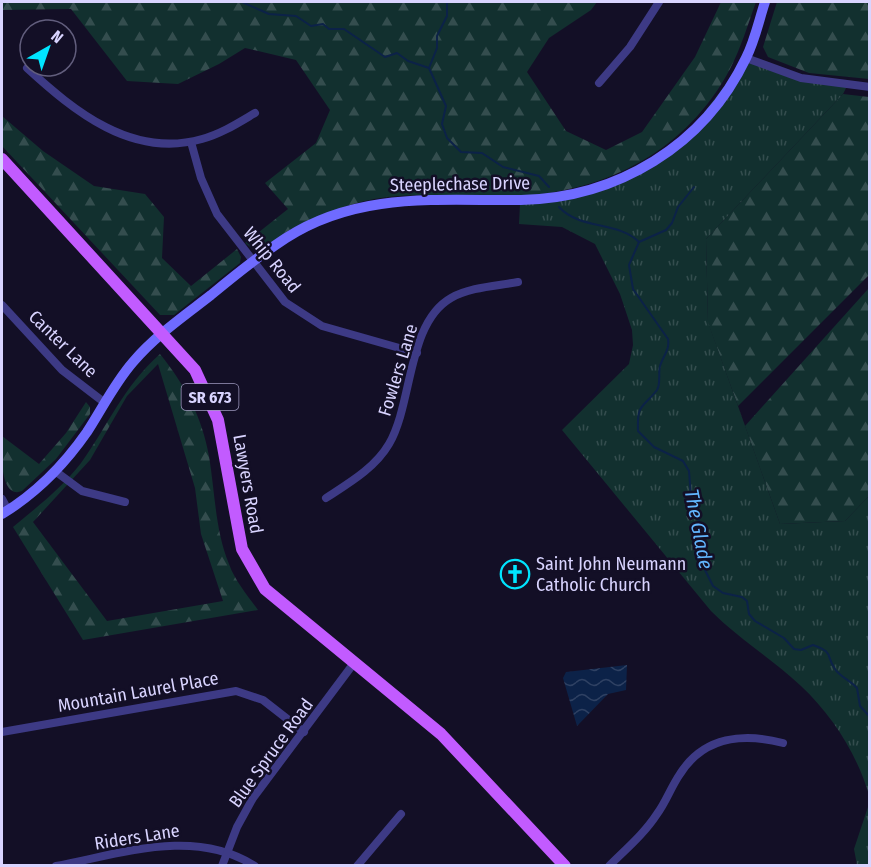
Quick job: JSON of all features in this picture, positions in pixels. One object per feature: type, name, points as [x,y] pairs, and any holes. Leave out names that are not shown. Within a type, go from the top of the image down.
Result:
[{"type":"main road","name":"Lawyers Road","points":[[2,159],[163,332],[195,370],[212,401],[222,437],[237,534],[248,562],[276,600],[441,734],[566,866]]},
{"type":"street","points":[[599,83],[630,47],[659,2]]},
{"type":"street","name":"Steeplechase Drive","points":[[5,512],[55,471],[87,432],[132,363],[163,332],[253,261],[305,226],[347,210],[409,199],[556,198],[609,185],[647,166],[682,141],[714,108],[746,58],[765,2]]},
{"type":"street","points":[[746,58],[801,78],[870,87]]},
{"type":"street","points":[[39,78],[86,117],[116,133],[146,141],[191,142],[214,135],[255,113]]},
{"type":"street","name":"Whip Road","points":[[191,142],[201,178],[218,214],[285,302],[308,320],[417,353]]},
{"type":"street","name":"Fowlers Lane","points":[[326,498],[371,466],[388,445],[398,424],[417,353],[430,319],[450,299],[469,292],[518,282]]},
{"type":"street","name":"Canter Lane","points":[[2,305],[62,370],[105,403]]},
{"type":"street","points":[[55,471],[82,491],[125,502]]},
{"type":"street","points":[[2,499],[5,512]]},
{"type":"street","name":"Blue Spruce Road","points":[[222,866],[237,827],[253,798],[354,663]]},
{"type":"street","name":"Mountain Laurel Place","points":[[2,732],[236,691],[263,700],[304,732]]},
{"type":"street","points":[[609,866],[647,828],[680,773],[698,753],[731,738],[753,737],[783,743]]},
{"type":"street","points":[[357,866],[401,814]]},
{"type":"street","name":"Riders Lane","points":[[56,866],[171,845],[203,845],[255,866]]},
{"type":"green space","points":[[2,2],[597,2],[591,10],[549,38],[527,72],[566,131],[606,150],[642,132],[695,57],[721,2],[756,2],[734,61],[712,98],[668,143],[642,161],[614,175],[552,192],[519,196],[428,195],[364,201],[312,219],[293,228],[265,247],[254,250],[245,243],[288,209],[265,183],[316,143],[330,110],[296,60],[245,48],[178,84],[127,81],[71,9],[2,10]]},
{"type":"green space","points":[[777,2],[869,2],[869,79],[809,73],[768,57],[763,47]]},
{"type":"green space","points":[[746,58],[780,71],[848,84],[843,94],[706,239],[708,322],[780,524],[845,521],[869,496],[869,795],[850,750],[823,710],[790,676],[711,611],[562,430],[629,364],[633,345],[632,330],[620,294],[595,244],[562,227],[519,224],[520,205],[586,192],[682,141]]},
{"type":"green space","points":[[843,94],[869,97],[869,275],[738,406],[708,323],[706,239]]},
{"type":"green space","points":[[2,116],[43,151],[94,186],[145,194],[164,217],[162,258],[191,286],[237,249],[241,257],[240,263],[174,315],[160,315],[2,146]]},
{"type":"green space","points":[[869,288],[869,496],[845,521],[780,524],[745,426]]},
{"type":"green space","points":[[160,354],[177,378],[197,415],[209,456],[224,551],[235,576],[258,610],[83,640],[13,527],[49,497],[74,472],[126,393]],"holes":[[[158,364],[195,488],[201,534],[223,601],[107,621],[33,522],[90,460],[127,396]]]},
{"type":"green space","points":[[86,402],[90,407],[90,414],[56,459],[22,491],[15,492],[9,489],[3,473],[2,436],[39,464],[66,433]]},
{"type":"green space","points":[[869,804],[869,865],[857,865],[854,849]]},
{"type":"water","points":[[627,665],[626,690],[608,694],[577,726],[563,678],[566,672]]},
{"type":"waterway","name":"The Glade","points":[[242,2],[269,14],[296,16],[311,26],[323,24],[329,29],[344,29],[385,57],[397,53],[408,61],[429,68],[446,106],[442,124],[447,138],[461,152],[482,153],[503,167],[539,176],[549,187]]},
{"type":"waterway","points":[[429,68],[437,48],[437,36],[447,16],[447,2]]},
{"type":"waterway","points":[[639,242],[666,230],[672,223],[678,207],[694,187]]},
{"type":"waterway","name":"The Glade","points":[[559,207],[577,219],[621,231],[639,242]]},
{"type":"waterway","name":"The Glade","points":[[639,242],[629,265],[633,289],[668,339],[668,343],[660,366],[658,388],[638,415],[638,431],[654,447],[683,461],[689,471],[691,498],[705,538],[702,564],[713,586],[723,593],[742,597],[747,601],[749,614],[755,621],[784,638],[794,649],[801,650],[813,645],[827,652],[837,672],[857,688],[860,706],[870,717]]},
{"type":"place","name":"Saint John Neumann Catholic Church","points":[[515,574]]}]
